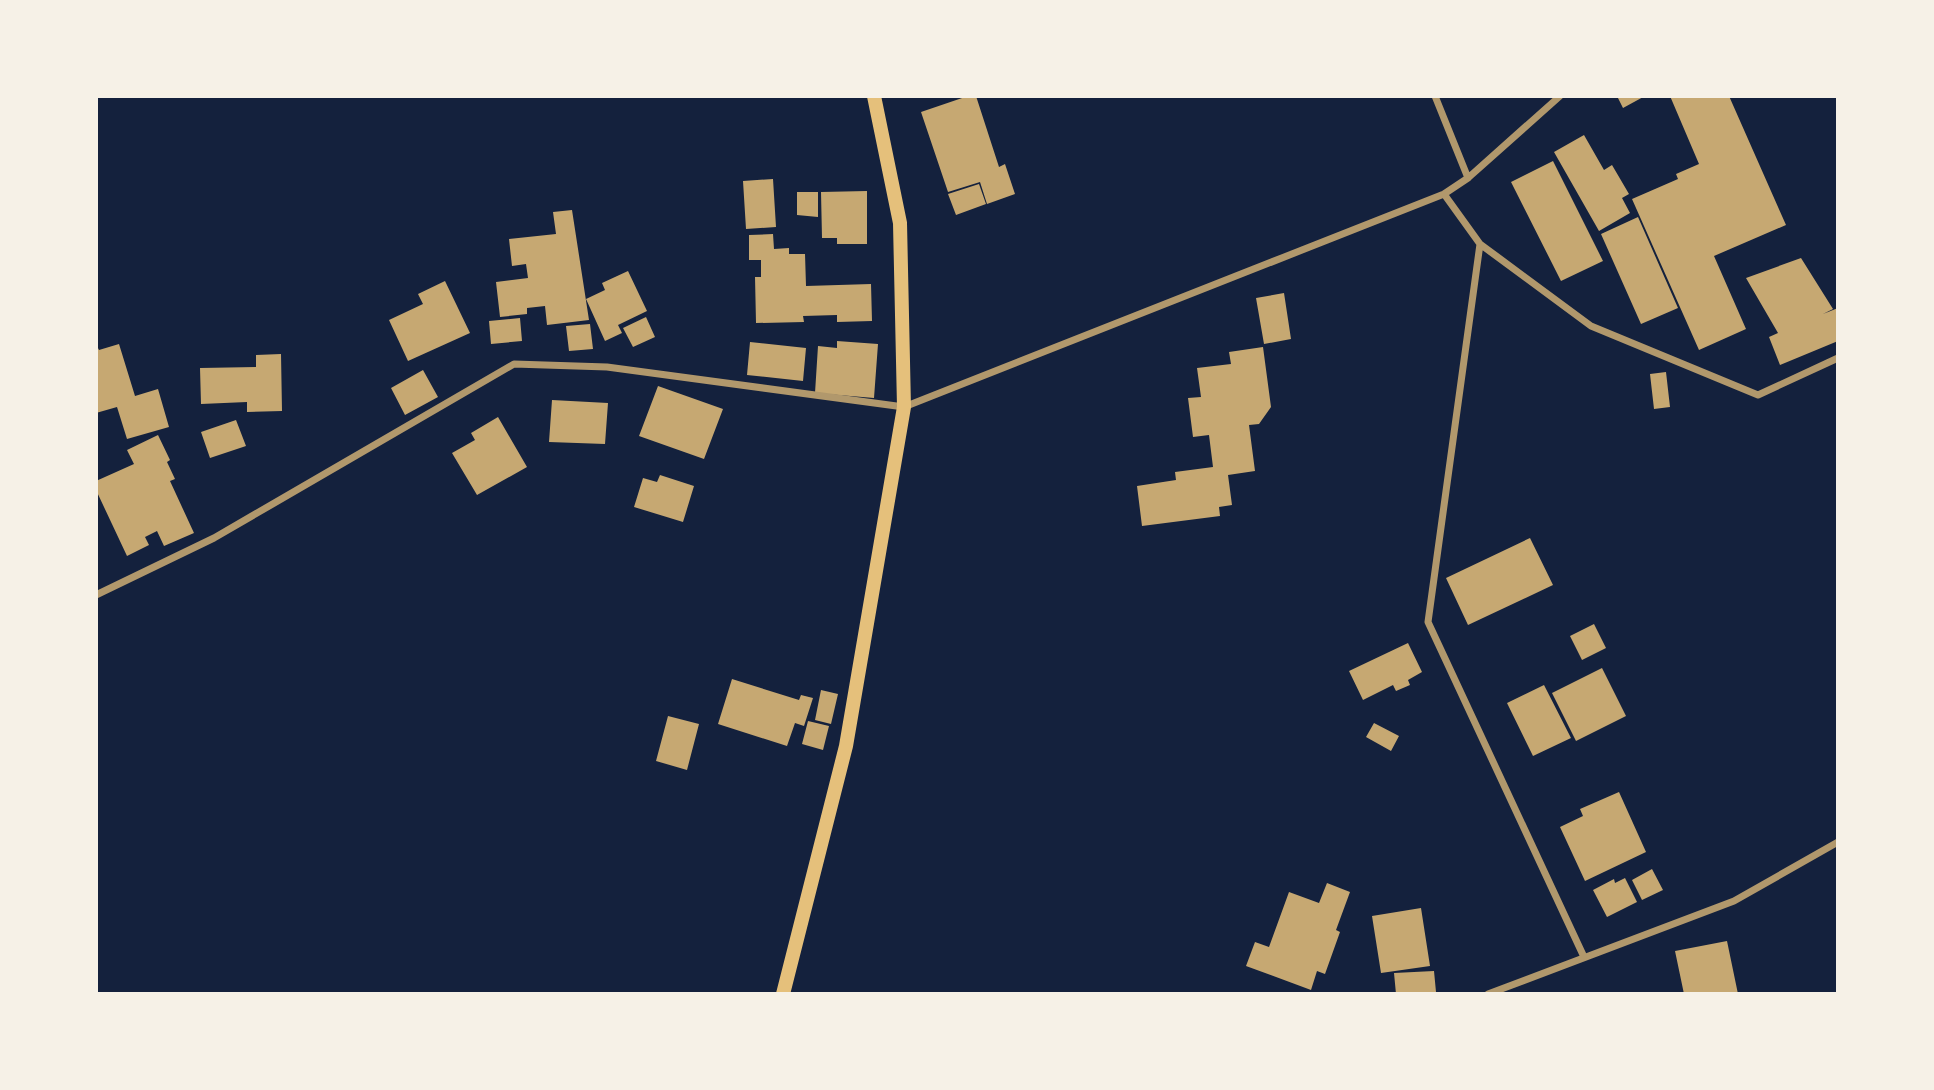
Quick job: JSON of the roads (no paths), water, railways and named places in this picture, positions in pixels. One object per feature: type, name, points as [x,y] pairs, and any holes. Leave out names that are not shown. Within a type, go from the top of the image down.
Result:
[{"type":"main road","points":[[783,994],[846,746],[904,407],[900,223],[874,96]]},
{"type":"street","points":[[1435,96],[1468,177]]},
{"type":"street","points":[[96,596],[214,538],[514,364],[607,367],[904,407],[1444,194],[1468,177],[1560,96]]},
{"type":"street","points":[[1444,194],[1480,244],[1591,326],[1758,395],[1838,358]]},
{"type":"street","points":[[1480,244],[1429,622],[1584,957]]},
{"type":"street","points":[[1488,994],[1734,901],[1838,842]]}]
